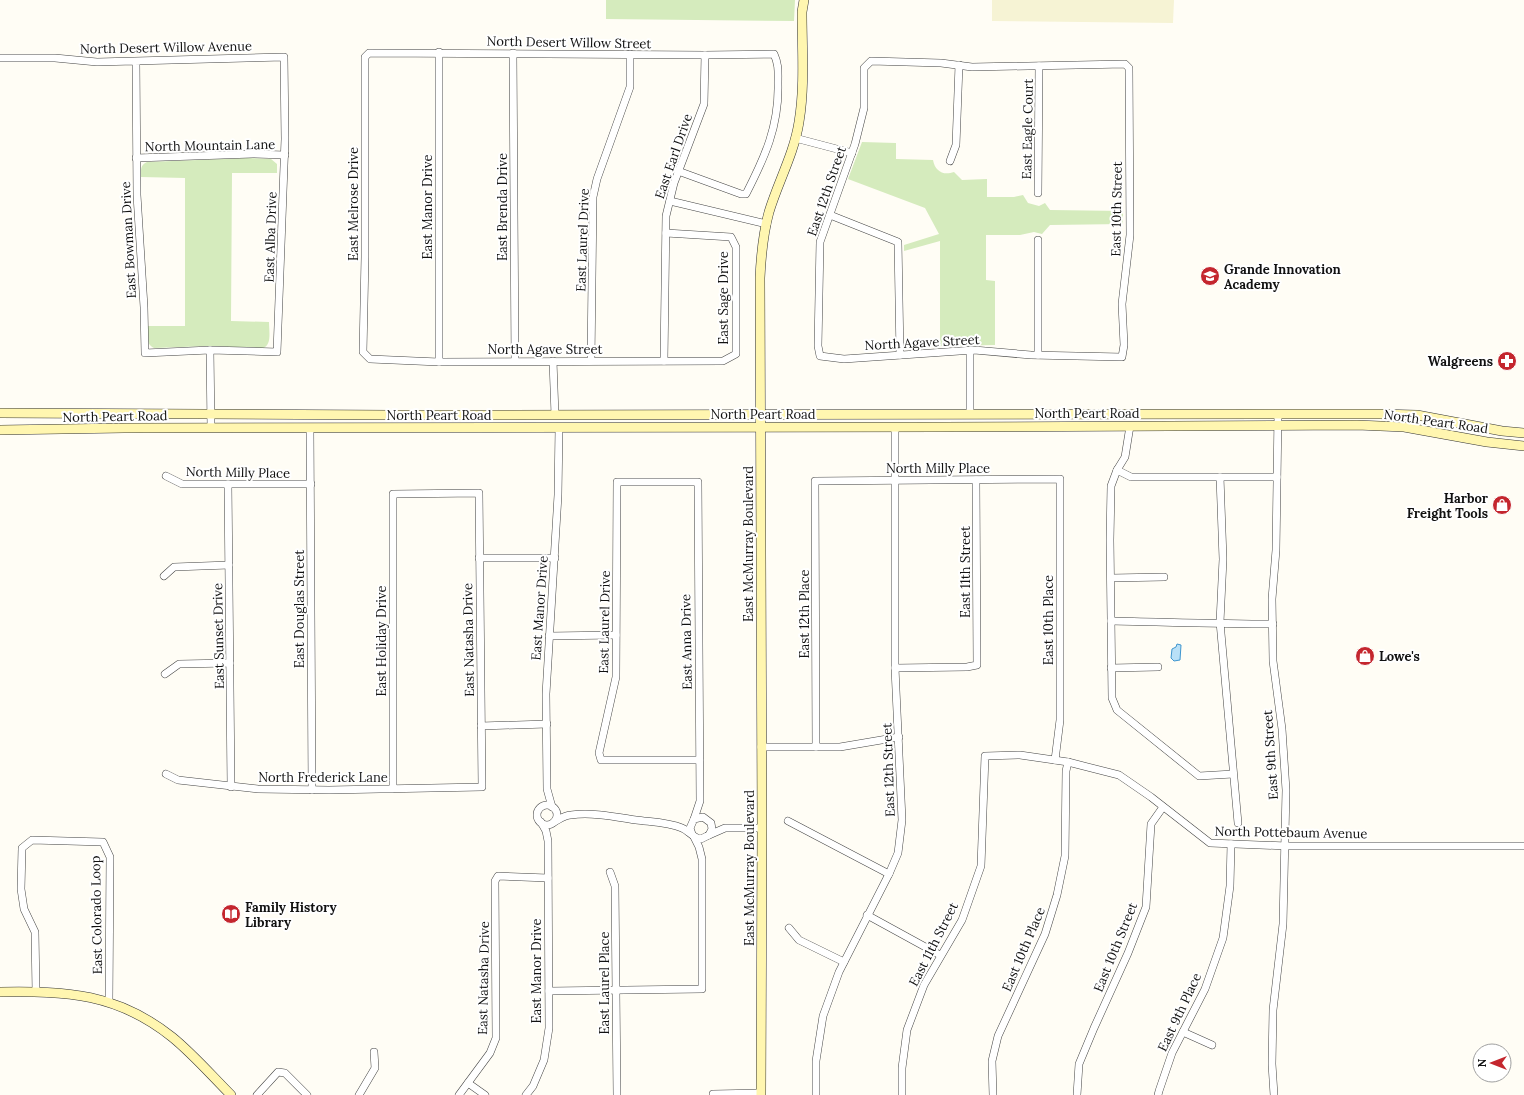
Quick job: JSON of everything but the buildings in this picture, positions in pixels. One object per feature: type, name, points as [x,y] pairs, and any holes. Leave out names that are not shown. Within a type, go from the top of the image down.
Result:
[{"type":"street","name":"East McMurray Boulevard","points":[[761,1094],[762,828],[760,278],[762,241],[766,224],[791,153],[799,122],[802,85],[802,12],[804,0]]},
{"type":"street","name":"North Desert Willow Street","points":[[365,57],[369,53],[439,52],[705,55],[774,54],[778,63],[779,103],[773,133],[761,164],[746,194],[741,194],[678,171]]},
{"type":"street","name":"East Manor Drive","points":[[439,52],[439,362]]},
{"type":"street","name":"East Brenda Drive","points":[[513,53],[515,361]]},
{"type":"street","name":"East Laurel Drive","points":[[591,361],[593,197],[597,179],[630,88],[630,54]]},
{"type":"street","name":"East Earl Drive","points":[[664,361],[666,216],[678,171],[704,104],[705,55]]},
{"type":"street","name":"North Desert Willow Avenue","points":[[0,58],[54,58],[97,62],[284,57]]},
{"type":"street","name":"East Alba Drive","points":[[210,350],[277,352],[285,155],[284,57]]},
{"type":"street","name":"East Melrose Drive","points":[[363,352],[365,257],[365,57]]},
{"type":"street","name":"East Bowman Drive","points":[[136,61],[136,158],[145,353],[210,350]]},
{"type":"street","name":"East 12th Street","points":[[820,356],[818,346],[820,242],[852,153],[864,108],[864,68],[871,61],[959,65]]},
{"type":"street","name":"East 10th Street","points":[[1039,66],[1125,64],[1129,68],[1130,235],[1122,304],[1124,345],[1122,356]]},
{"type":"street","points":[[950,161],[956,145],[959,65],[972,67],[1039,66]]},
{"type":"street","name":"East Eagle Court","points":[[1038,193],[1039,66]]},
{"type":"street","points":[[795,138],[852,153]]},
{"type":"street","name":"North Mountain Lane","points":[[136,158],[253,154],[285,155]]},
{"type":"street","points":[[670,201],[766,224]]},
{"type":"street","points":[[830,215],[898,242],[900,355]]},
{"type":"street","name":"East Sage Drive","points":[[666,233],[731,236],[736,247],[736,354],[730,356]]},
{"type":"street","points":[[1038,240],[1038,355]]},
{"type":"street","points":[[210,350],[211,428]]},
{"type":"street","points":[[970,350],[970,414]]},
{"type":"street","name":"North Agave Street","points":[[820,356],[844,359],[970,350],[1038,355],[1122,356]]},
{"type":"street","name":"North Agave Street","points":[[363,352],[370,359],[439,362],[722,361],[730,356]]},
{"type":"street","points":[[553,361],[555,415]]},
{"type":"street","name":"North Peart Road","points":[[0,413],[211,415],[1417,415],[1495,430],[1524,433]]},
{"type":"street","name":"East 9th Street","points":[[1274,1095],[1272,1064],[1273,1010],[1283,924],[1286,846],[1286,790],[1282,730],[1273,661],[1273,592],[1276,550],[1278,414]]},
{"type":"street","name":"North Peart Road","points":[[0,430],[124,428],[1357,425],[1404,427],[1487,442],[1524,446]]},
{"type":"street","points":[[1130,426],[1125,457],[1117,470],[1112,486],[1112,698],[1117,710],[1199,776],[1233,774]]},
{"type":"street","name":"East 12th Street","points":[[816,1095],[816,1060],[823,1016],[839,972],[889,874],[898,853],[902,820],[895,668],[895,427]]},
{"type":"street","name":"East Douglas Street","points":[[310,428],[312,790]]},
{"type":"street","name":"East Manor Drive","points":[[553,807],[547,790],[546,694],[555,558],[559,428]]},
{"type":"street","points":[[1117,470],[1131,477],[1277,477]]},
{"type":"street","name":"North Milly Place","points":[[166,476],[182,484],[311,484]]},
{"type":"street","points":[[1220,477],[1223,559],[1220,624],[1238,823]]},
{"type":"street","name":"North Milly Place","points":[[816,480],[1060,479]]},
{"type":"street","name":"East 10th Place","points":[[1055,760],[1060,720],[1060,479]]},
{"type":"street","name":"East 12th Place","points":[[816,480],[816,747]]},
{"type":"street","name":"East 11th Street","points":[[895,668],[967,668],[977,665],[976,480]]},
{"type":"street","name":"East Laurel Drive","points":[[698,482],[617,482],[616,678],[599,753],[601,760],[700,760]]},
{"type":"street","name":"East Anna Drive","points":[[698,482],[700,801],[707,820]]},
{"type":"street","name":"East Sunset Drive","points":[[228,484],[231,787]]},
{"type":"street","name":"East Holiday Drive","points":[[393,789],[393,494],[479,493]]},
{"type":"street","name":"East Natasha Drive","points":[[479,493],[482,787]]},
{"type":"street","points":[[479,558],[555,558]]},
{"type":"street","points":[[164,576],[174,567],[229,564]]},
{"type":"street","points":[[1111,578],[1164,577]]},
{"type":"street","points":[[1111,621],[1273,624]]},
{"type":"street","points":[[549,636],[616,636]]},
{"type":"street","points":[[165,674],[179,664],[230,663]]},
{"type":"street","points":[[1112,668],[1158,667]]},
{"type":"street","points":[[481,726],[547,724]]},
{"type":"street","points":[[761,747],[840,747],[899,737]]},
{"type":"street","name":"North Pottebaum Avenue","points":[[985,756],[1020,755],[1068,762],[1119,775],[1210,843],[1286,846],[1524,846]]},
{"type":"street","name":"East 11th Street","points":[[902,1095],[902,1068],[907,1030],[924,985],[940,955],[962,920],[981,866],[985,756]]},
{"type":"street","name":"East 10th Place","points":[[993,1095],[992,1061],[998,1036],[1045,934],[1057,895],[1065,856],[1066,771],[1068,762]]},
{"type":"street","name":"North Frederick Lane","points":[[166,774],[178,780],[258,790],[482,787]]},
{"type":"street","name":"East Manor Drive","points":[[540,809],[547,790]]},
{"type":"street","name":"East Anna Drive","points":[[693,820],[700,801]]},
{"type":"street","points":[[571,815],[545,805],[540,809],[538,814],[541,822],[546,825],[562,817],[571,815],[602,816],[675,826],[682,828],[700,839],[725,828]]},
{"type":"street","points":[[553,807],[556,809],[557,816],[554,822]]},
{"type":"street","name":"East 10th Street","points":[[1077,1095],[1078,1064],[1128,953],[1146,907],[1151,824],[1163,807]]},
{"type":"street","points":[[675,826],[700,817],[725,828],[762,828]]},
{"type":"street","points":[[549,991],[702,989],[702,859],[699,847],[690,828],[693,820]]},
{"type":"street","points":[[702,859],[712,826],[707,820]]},
{"type":"street","points":[[788,821],[889,874]]},
{"type":"street","name":"East Manor Drive","points":[[526,1095],[533,1086],[544,1060],[549,1028],[548,841],[546,831],[541,822]]},
{"type":"street","name":"East Manor Drive","points":[[548,841],[554,822]]},
{"type":"street","name":"East Colorado Loop","points":[[36,992],[35,932],[24,909],[21,889],[22,848],[32,840],[103,842],[110,857],[109,1002]]},
{"type":"street","name":"East 9th Place","points":[[1158,1095],[1158,1091],[1172,1053],[1205,989],[1223,938],[1230,886],[1231,844]]},
{"type":"street","name":"East Laurel Place","points":[[610,872],[615,886],[617,1095]]},
{"type":"street","name":"East Natasha Drive","points":[[459,1095],[490,1053],[496,1038],[495,881],[498,876],[548,878]]},
{"type":"street","points":[[867,915],[940,955]]},
{"type":"street","points":[[789,928],[799,940],[844,962]]},
{"type":"street","points":[[0,992],[59,992],[86,996],[109,1002],[145,1018],[173,1038],[231,1095]]},
{"type":"street","points":[[1183,1032],[1212,1045]]},
{"type":"street","points":[[359,1095],[375,1068],[374,1052]]},
{"type":"street","points":[[257,1095],[278,1072],[285,1073],[307,1095]]},
{"type":"street","points":[[468,1083],[485,1095]]},
{"type":"street","points":[[713,1094],[761,1094]]},
{"type":"shaded area","points":[[992,0],[1174,0],[1173,23],[992,21]]},
{"type":"green space","points":[[606,0],[795,0],[794,21],[606,19]]},
{"type":"green space","points":[[862,142],[896,143],[896,159],[933,160],[940,172],[954,172],[962,180],[987,179],[987,197],[1014,197],[1023,195],[1028,203],[1039,206],[1045,203],[1050,210],[1123,211],[1123,224],[1050,225],[1042,234],[1034,232],[1020,235],[986,235],[986,280],[995,281],[995,345],[940,346],[940,241],[904,251],[904,245],[939,234],[925,208],[848,179]]},
{"type":"green space","points":[[248,158],[271,159],[277,164],[277,173],[232,173],[231,321],[269,322],[268,344],[263,348],[209,346],[154,348],[148,341],[148,326],[185,326],[185,178],[141,177],[142,166],[147,162]]},
{"type":"water","points":[[1177,644],[1181,645],[1180,660],[1174,661],[1171,658],[1172,649],[1176,647]]},
{"type":"place","name":"Grande Innovation Academy","points":[[1210,276]]},
{"type":"place","name":"Walgreens","points":[[1507,361]]},
{"type":"place","name":"Harbor Freight Tools","points":[[1502,505]]},
{"type":"place","name":"Lowe's","points":[[1365,656]]},
{"type":"place","name":"Family History Library","points":[[231,914]]}]
